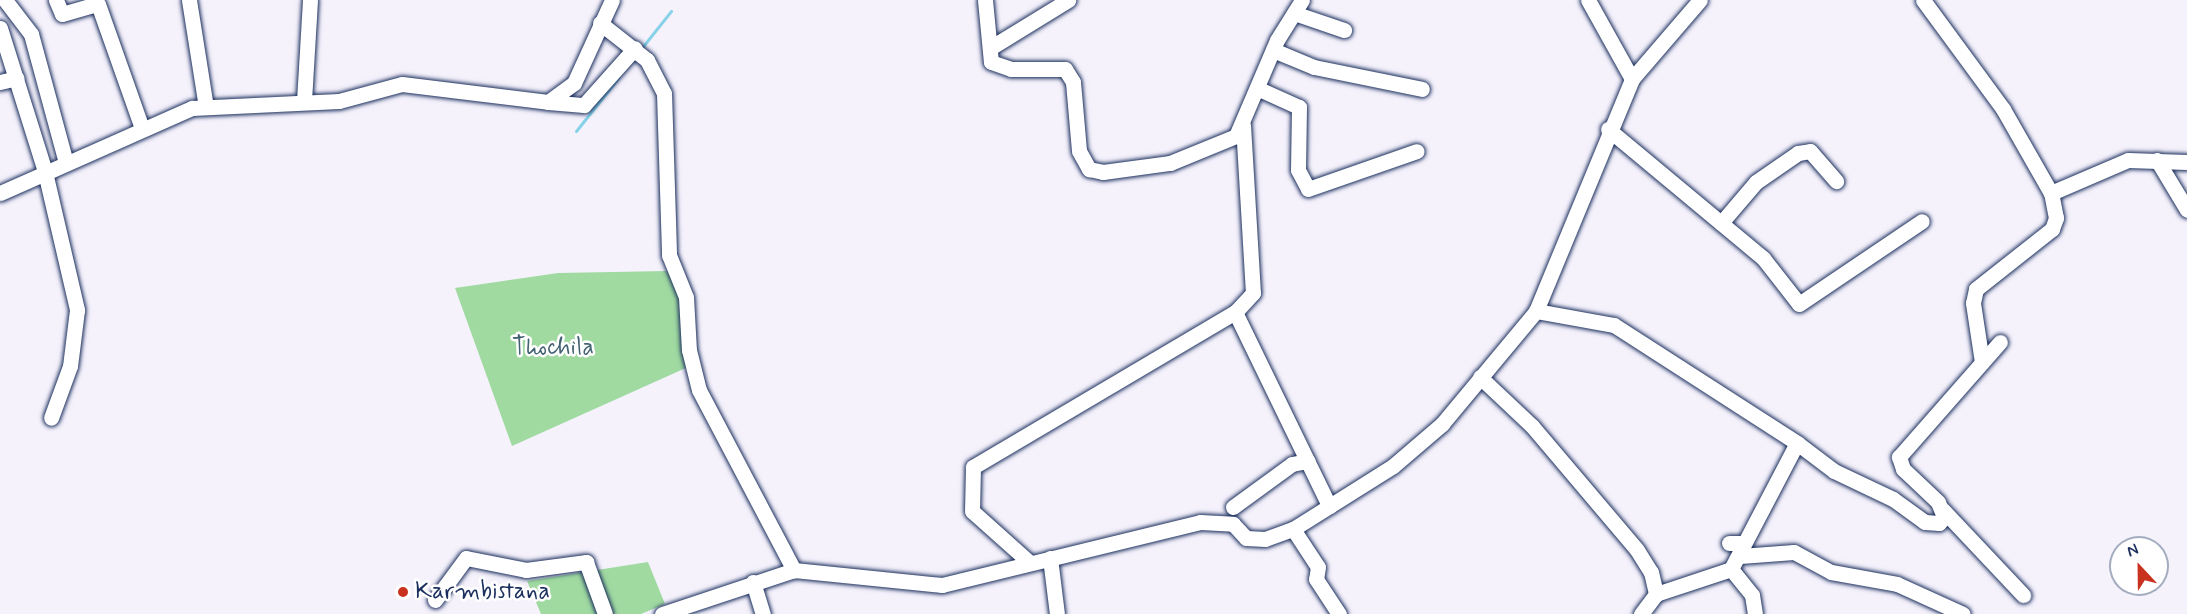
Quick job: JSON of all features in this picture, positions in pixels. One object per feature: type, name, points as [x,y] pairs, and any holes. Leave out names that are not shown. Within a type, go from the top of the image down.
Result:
[{"type":"street","points":[[5,0],[31,34],[66,163]]},
{"type":"street","points":[[56,0],[62,14],[101,2],[141,128]]},
{"type":"street","points":[[189,0],[206,107]]},
{"type":"street","points":[[304,101],[310,0]]},
{"type":"street","points":[[548,102],[574,83],[612,0]]},
{"type":"street","points":[[986,0],[991,62],[1011,69],[1065,69],[1072,82],[1079,151],[1089,169],[1138,171],[1170,163],[1236,136],[1259,89],[1273,50],[1298,6],[1344,30]]},
{"type":"street","points":[[990,48],[1068,0]]},
{"type":"street","points":[[1588,0],[1632,79]]},
{"type":"street","points":[[662,614],[794,570],[942,585],[1200,522],[1233,524],[1246,538],[1273,537],[1293,529],[1393,466],[1442,424],[1536,311],[1608,129],[1632,79],[1700,0]]},
{"type":"street","points":[[1923,0],[2003,109],[2051,193],[2056,218],[2052,229],[1976,289],[1982,362]]},
{"type":"street","points":[[600,24],[638,51],[664,93],[669,255],[686,297],[689,350],[699,390],[794,570]]},
{"type":"street","points":[[0,28],[45,172],[77,310],[70,366],[51,418]]},
{"type":"street","points":[[1273,50],[1314,67],[1422,89]]},
{"type":"street","points":[[0,193],[141,128],[206,107],[339,101],[402,84],[584,105],[638,51]]},
{"type":"street","points":[[0,82],[17,78]]},
{"type":"street","points":[[1259,89],[1299,107],[1298,170],[1308,189],[1417,151]]},
{"type":"street","points":[[1029,562],[972,511],[973,467],[1235,312],[1253,293],[1243,125]]},
{"type":"street","points":[[1608,129],[1763,258],[1799,304],[1922,221]]},
{"type":"street","points":[[1722,223],[1756,182],[1798,153],[1810,151],[1836,181]]},
{"type":"street","points":[[2051,193],[2128,160],[2187,162]]},
{"type":"street","points":[[2157,160],[2187,210]]},
{"type":"street","points":[[1536,311],[1614,325],[1797,442],[1834,471],[1893,498],[1925,522],[1939,523],[1943,510]]},
{"type":"street","points":[[1235,312],[1329,506]]},
{"type":"street","points":[[2000,342],[1899,458],[1903,469],[2023,595]]},
{"type":"street","points":[[1480,377],[1532,426],[1637,550],[1651,572],[1656,594]]},
{"type":"street","points":[[1731,569],[1738,547],[1797,442]]},
{"type":"street","points":[[1233,507],[1292,464],[1308,461]]},
{"type":"street","points":[[1293,529],[1318,567],[1316,579],[1339,614]]},
{"type":"street","points":[[1738,547],[1794,552],[1831,572],[1897,584],[1963,614]]},
{"type":"street","points":[[435,600],[466,558],[526,570],[586,562],[605,614]]},
{"type":"street","points":[[1050,558],[1057,614]]},
{"type":"street","points":[[1641,614],[1656,594],[1731,569]]},
{"type":"street","points":[[1731,569],[1752,595],[1755,614]]},
{"type":"street","points":[[753,582],[763,614]]},
{"type":"green space","name":"Thochila","points":[[667,271],[678,290],[688,367],[512,446],[455,288],[558,273]]},
{"type":"green space","points":[[648,562],[665,604],[641,614],[541,614],[527,581]]},
{"type":"waterway","points":[[640,50],[671,11]]},
{"type":"waterway","points":[[576,131],[618,78]]},
{"type":"place","name":"Karmbistana","points":[[403,592]]}]
